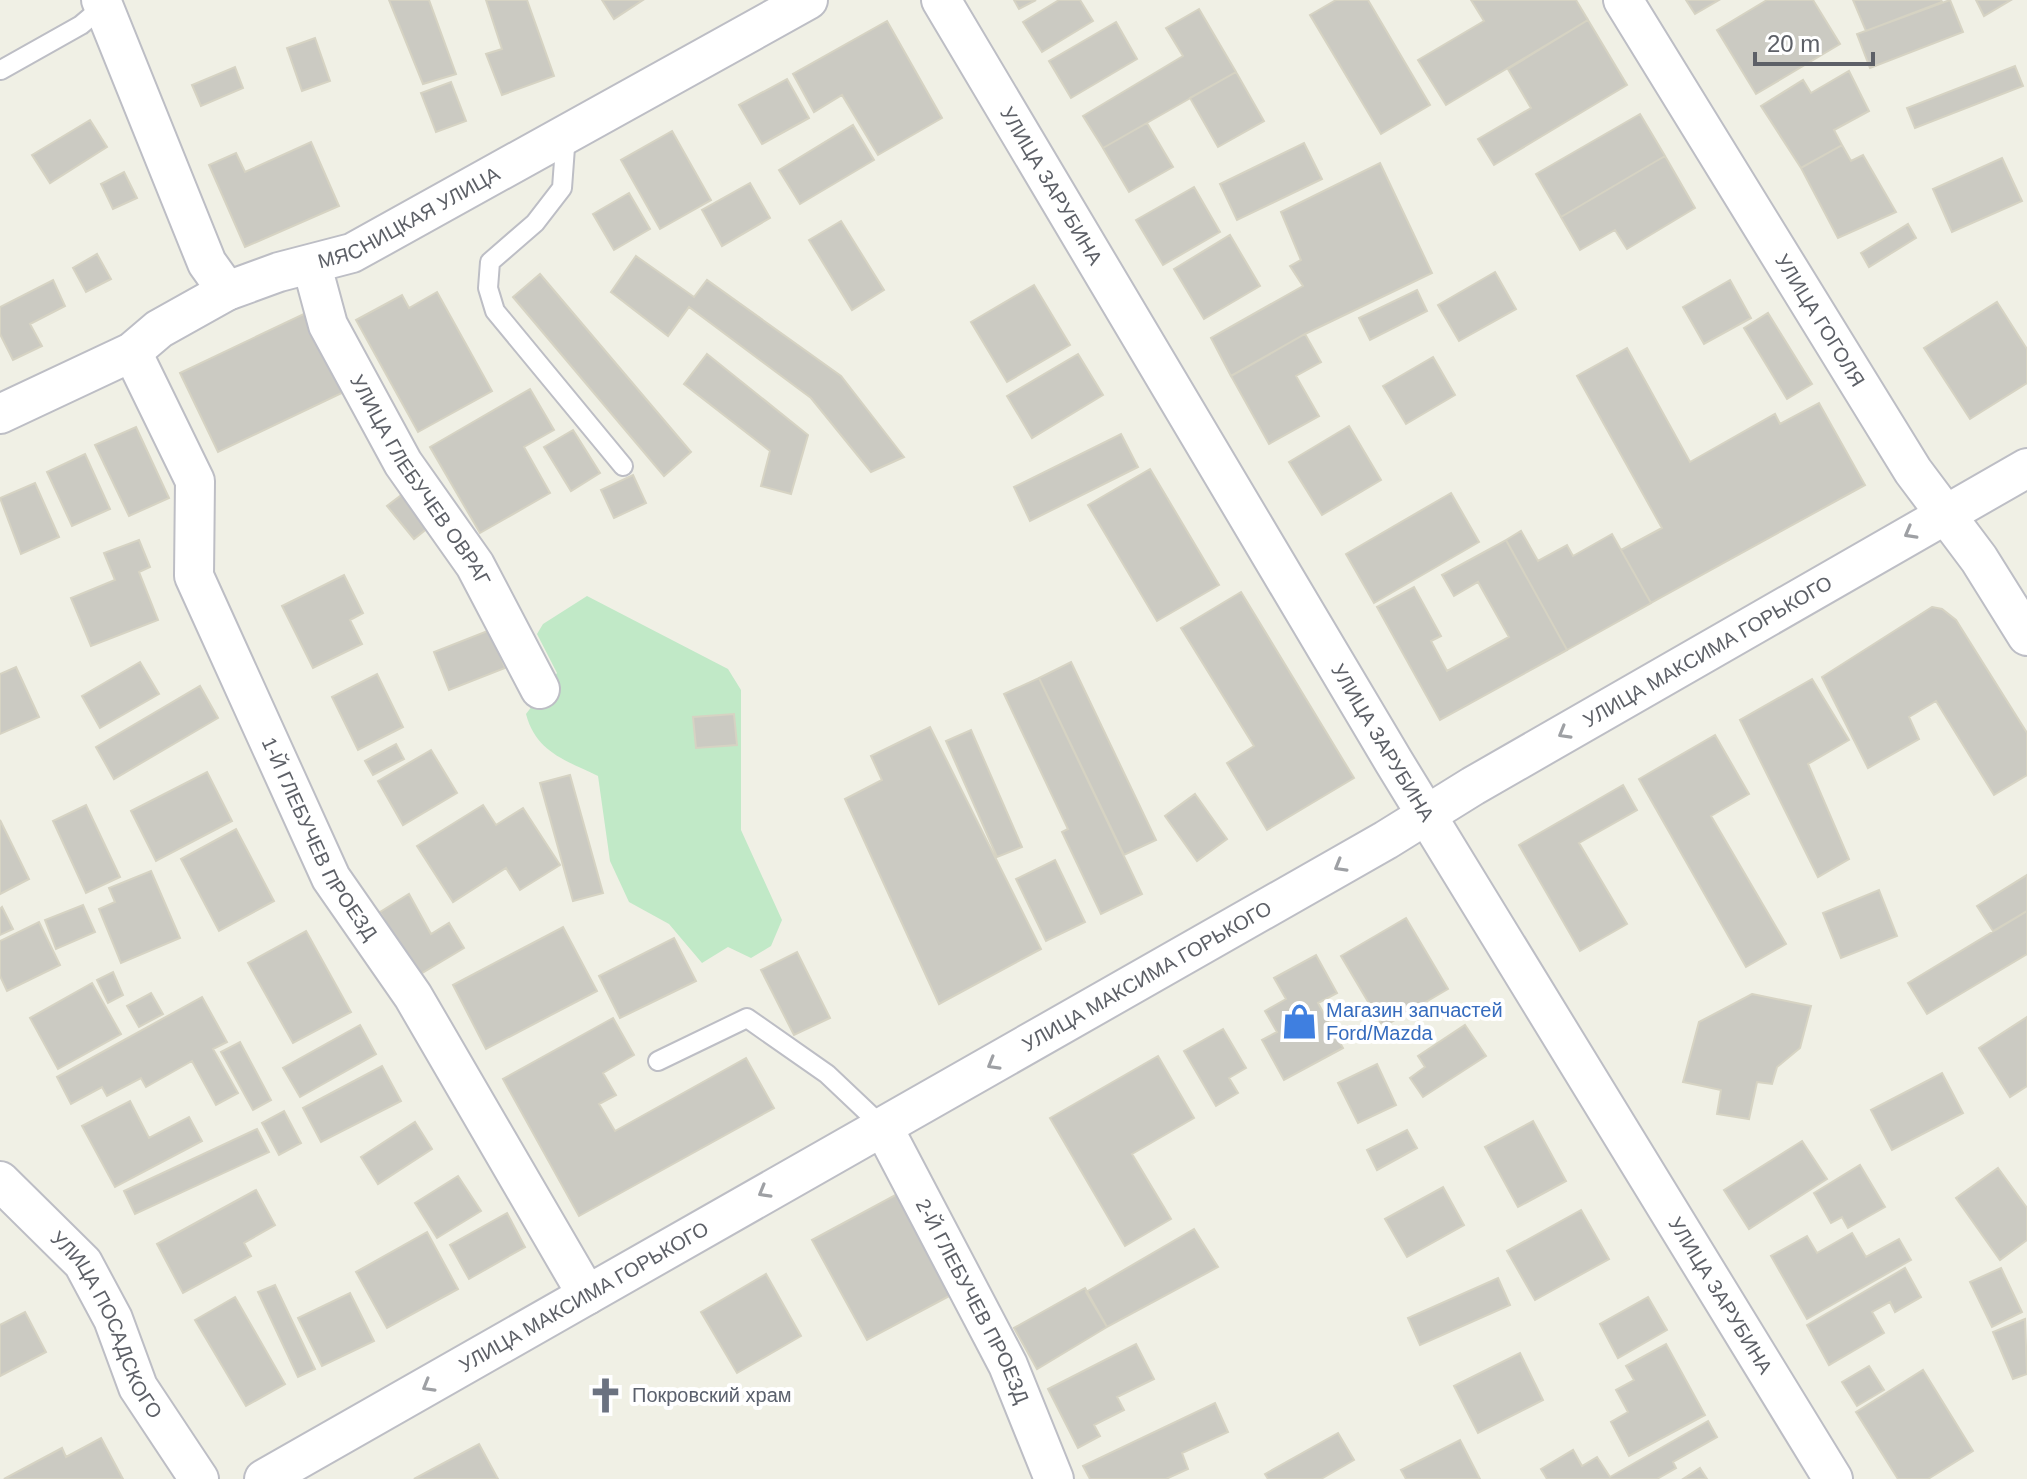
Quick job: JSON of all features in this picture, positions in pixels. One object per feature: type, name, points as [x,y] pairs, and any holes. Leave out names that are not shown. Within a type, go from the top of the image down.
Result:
[{"type":"street","name":"МЯСНИЦКАЯ УЛИЦА","points":[[0,414],[132,352],[159,329],[227,291],[279,272],[312,266],[352,253],[808,0]]},
{"type":"street","name":"УЛИЦА ЗАРУБИНА","points":[[941,0],[1428,814],[1833,1479]]},
{"type":"street","name":"УЛИЦА ГОГОЛЯ","points":[[1623,0],[1913,471],[1946,513],[2027,636]]},
{"type":"street","points":[[101,4],[207,263],[227,291]]},
{"type":"street","name":"УЛИЦА ГЛЕБУЧЕВ ОВРАГ","points":[[312,266],[328,325],[403,463],[475,565],[540,689]]},
{"type":"street","name":"1-Й ГЛЕБУЧЕВ ПРОЕЗД","points":[[132,352],[195,481],[194,576],[331,878],[413,996],[587,1295]]},
{"type":"street","name":"УЛИЦА МАКСИМА ГОРЬКОГО","points":[[264,1479],[813,1164],[883,1127],[2027,468]]},
{"type":"street","name":"2-Й ГЛЕБУЧЕВ ПРОЕЗД","points":[[883,1127],[977,1293],[1054,1479]]},
{"type":"street","name":"УЛИЦА ПОСАДСКОГО","points":[[0,1181],[83,1263],[113,1319],[138,1387],[199,1479]]},
{"type":"lane","points":[[1,70],[81,25],[101,4]]},
{"type":"lane","points":[[566,134],[562,188],[535,223],[490,262],[488,288],[495,311],[623,466]]},
{"type":"lane","points":[[658,1061],[747,1018],[827,1074],[883,1127]]},
{"type":"green space","points":[[587,596],[728,669],[741,690],[741,830],[782,920],[771,946],[751,958],[728,947],[702,963],[669,924],[629,902],[610,861],[598,776],[553,753],[531,727],[526,714],[557,673],[537,634],[543,624]]},
{"type":"building","points":[[389,0],[429,0],[456,74],[423,84]]},
{"type":"building","points":[[486,0],[527,0],[554,76],[502,95],[486,54],[502,49]]},
{"type":"building","points":[[602,0],[643,0],[614,19]]},
{"type":"building","points":[[1014,0],[1036,0],[1019,9]]},
{"type":"building","points":[[1059,0],[1080,0],[1093,21],[1042,52],[1023,22]]},
{"type":"building","points":[[1336,0],[1368,0],[1430,105],[1381,134],[1310,15]]},
{"type":"building","points":[[1471,0],[1576,0],[1588,20],[1446,105],[1418,60],[1484,21]]},
{"type":"building","points":[[1686,0],[1719,0],[1695,14]]},
{"type":"building","points":[[1767,0],[1813,0],[1840,44],[1756,94],[1717,30]]},
{"type":"building","points":[[1853,0],[1941,0],[1942,2],[1866,31]]},
{"type":"building","points":[[1950,0],[1963,32],[1870,68],[1857,34]]},
{"type":"building","points":[[1976,0],[2011,0],[1984,16]]},
{"type":"building","points":[[1199,9],[1236,72],[1103,148],[1083,116],[1183,56],[1166,28]]},
{"type":"building","points":[[1588,20],[1627,85],[1494,165],[1478,139],[1531,108],[1508,69]]},
{"type":"building","points":[[887,21],[942,118],[878,155],[842,95],[814,112],[793,74]]},
{"type":"building","points":[[1116,22],[1137,59],[1071,98],[1049,61]]},
{"type":"building","points":[[315,38],[330,81],[302,91],[287,48]]},
{"type":"building","points":[[2015,66],[2023,86],[1915,128],[1907,108]]},
{"type":"building","points":[[235,67],[243,88],[201,106],[192,85]]},
{"type":"building","points":[[1849,71],[1869,111],[1834,130],[1842,145],[1801,168],[1761,106],[1803,80],[1811,93]]},
{"type":"building","points":[[1236,72],[1264,121],[1218,147],[1190,98]]},
{"type":"building","points":[[787,79],[809,118],[762,144],[739,105]]},
{"type":"building","points":[[451,82],[466,121],[436,132],[421,93]]},
{"type":"building","points":[[1640,114],[1665,156],[1561,217],[1536,174]]},
{"type":"building","points":[[90,120],[107,147],[50,183],[32,155]]},
{"type":"building","points":[[1147,123],[1173,167],[1129,192],[1103,148]]},
{"type":"building","points":[[853,125],[874,160],[800,204],[779,170]]},
{"type":"building","points":[[672,131],[711,200],[660,229],[621,160]]},
{"type":"building","points":[[311,142],[339,206],[245,247],[209,165],[236,153],[245,172]]},
{"type":"building","points":[[1304,143],[1322,179],[1237,220],[1220,184]]},
{"type":"building","points":[[1842,145],[1851,161],[1863,155],[1896,212],[1838,238],[1801,168]]},
{"type":"building","points":[[1665,156],[1695,208],[1627,249],[1615,230],[1580,250],[1561,217]]},
{"type":"building","points":[[2002,158],[2022,201],[1952,232],[1933,189]]},
{"type":"building","points":[[1380,163],[1432,273],[1305,334],[1231,376],[1211,338],[1303,286],[1290,266],[1301,260],[1281,212]]},
{"type":"building","points":[[124,172],[137,198],[113,209],[101,184]]},
{"type":"building","points":[[750,183],[770,218],[722,246],[702,210]]},
{"type":"building","points":[[1194,187],[1220,232],[1163,265],[1136,220]]},
{"type":"building","points":[[629,193],[650,229],[614,250],[593,214]]},
{"type":"building","points":[[841,221],[884,290],[852,310],[809,240]]},
{"type":"building","points":[[1908,224],[1916,238],[1869,267],[1861,253]]},
{"type":"building","points":[[1230,235],[1260,286],[1204,319],[1174,269]]},
{"type":"building","points":[[97,254],[111,279],[86,292],[73,268]]},
{"type":"building","points":[[636,256],[694,297],[707,280],[841,376],[904,457],[871,472],[811,398],[689,307],[668,336],[611,292]]},
{"type":"building","points":[[1495,272],[1516,309],[1459,341],[1438,305]]},
{"type":"building","points":[[540,274],[691,452],[664,476],[513,297]]},
{"type":"building","points":[[53,280],[65,306],[30,324],[42,346],[13,360],[0,334],[0,307]]},
{"type":"building","points":[[1730,280],[1751,318],[1704,344],[1683,307]]},
{"type":"building","points":[[1034,285],[1070,345],[1007,382],[971,322]]},
{"type":"building","points":[[1417,290],[1427,311],[1370,340],[1359,318]]},
{"type":"building","points":[[437,292],[492,391],[418,432],[356,320],[402,295],[409,308]]},
{"type":"building","points":[[1997,302],[2027,349],[2027,383],[1970,419],[1924,348]]},
{"type":"building","points":[[310,311],[348,390],[218,452],[180,373]]},
{"type":"building","points":[[1768,313],[1812,384],[1787,399],[1744,328]]},
{"type":"building","points":[[1305,334],[1321,362],[1296,376],[1319,416],[1269,444],[1231,376]]},
{"type":"building","points":[[1627,348],[1690,462],[1775,414],[1780,424],[1819,403],[1865,485],[1651,603],[1621,550],[1662,528],[1577,376]]},
{"type":"building","points":[[707,354],[808,435],[791,494],[761,486],[770,451],[684,384]]},
{"type":"building","points":[[1078,354],[1103,395],[1032,438],[1007,396]]},
{"type":"building","points":[[1433,357],[1455,395],[1406,424],[1383,386]]},
{"type":"building","points":[[530,389],[554,430],[524,447],[550,493],[480,533],[430,447]]},
{"type":"building","points":[[1349,426],[1381,480],[1322,515],[1289,462]]},
{"type":"building","points":[[136,427],[169,498],[129,516],[95,445]]},
{"type":"building","points":[[573,430],[600,473],[571,491],[544,447]]},
{"type":"building","points":[[1121,434],[1138,467],[1030,521],[1014,487]]},
{"type":"building","points":[[85,454],[110,509],[72,526],[47,472]]},
{"type":"building","points":[[1150,469],[1219,585],[1157,621],[1088,505]]},
{"type":"building","points":[[633,475],[646,503],[614,518],[601,490]]},
{"type":"building","points":[[35,483],[59,537],[21,554],[0,498]]},
{"type":"building","points":[[408,490],[434,523],[414,539],[387,506]]},
{"type":"building","points":[[1451,493],[1479,542],[1374,603],[1346,554]]},
{"type":"building","points":[[1521,531],[1538,561],[1567,545],[1573,556],[1612,534],[1651,603],[1567,650],[1506,540]]},
{"type":"building","points":[[139,540],[150,567],[139,572],[158,620],[91,646],[71,598],[115,580],[104,553]]},
{"type":"building","points":[[1506,540],[1567,650],[1440,720],[1377,607],[1414,587],[1441,636],[1431,641],[1447,671],[1509,637],[1478,582],[1454,596],[1442,575]]},
{"type":"building","points":[[344,575],[363,613],[350,620],[362,644],[313,668],[282,606]]},
{"type":"building","points":[[1241,592],[1354,778],[1267,830],[1227,763],[1254,746],[1181,628]]},
{"type":"building","points":[[1932,607],[1942,609],[1956,620],[2027,733],[2027,775],[1994,795],[1936,701],[1909,717],[1919,739],[1868,768],[1822,677]]},
{"type":"building","points":[[490,630],[505,668],[449,690],[434,652]]},
{"type":"building","points":[[140,662],[159,694],[100,728],[82,696]]},
{"type":"building","points":[[1071,662],[1156,840],[1124,855],[1039,678]]},
{"type":"building","points":[[16,667],[39,717],[0,734],[0,674]]},
{"type":"building","points":[[377,674],[403,727],[358,750],[332,697]]},
{"type":"building","points":[[1039,678],[1142,894],[1101,914],[1062,832],[1068,829],[1004,694]]},
{"type":"building","points":[[1812,679],[1849,740],[1808,764],[1849,859],[1818,877],[1740,720]]},
{"type":"building","points":[[200,686],[218,718],[114,779],[96,747]]},
{"type":"building","points":[[734,714],[737,745],[696,748],[693,717]]},
{"type":"building","points":[[930,727],[1041,949],[939,1004],[845,799],[882,780],[871,756]]},
{"type":"building","points":[[971,730],[1022,847],[997,857],[946,741]]},
{"type":"building","points":[[1715,735],[1749,794],[1711,816],[1786,944],[1746,967],[1639,779]]},
{"type":"building","points":[[396,744],[404,759],[373,775],[365,761]]},
{"type":"building","points":[[431,750],[457,793],[403,825],[378,781]]},
{"type":"building","points":[[207,772],[232,821],[156,861],[131,811]]},
{"type":"building","points":[[570,775],[603,893],[573,901],[540,783]]},
{"type":"building","points":[[1623,785],[1637,810],[1579,843],[1627,924],[1580,951],[1519,845]]},
{"type":"building","points":[[1195,794],[1227,839],[1197,861],[1165,816]]},
{"type":"building","points":[[86,805],[120,877],[86,893],[53,821]]},
{"type":"building","points":[[483,805],[496,825],[523,808],[560,865],[520,890],[506,868],[453,902],[417,846]]},
{"type":"building","points":[[0,820],[29,879],[0,894]]},
{"type":"building","points":[[236,829],[274,901],[219,931],[181,859]]},
{"type":"building","points":[[1055,860],[1085,922],[1046,941],[1016,879]]},
{"type":"building","points":[[151,871],[180,938],[121,963],[99,909],[115,902],[109,888]]},
{"type":"building","points":[[2027,875],[2027,911],[1993,931],[1977,906]]},
{"type":"building","points":[[1879,890],[1897,936],[1841,958],[1823,913]]},
{"type":"building","points":[[409,894],[431,934],[449,923],[464,948],[417,976],[380,912]]},
{"type":"building","points":[[83,905],[95,932],[56,949],[45,920]]},
{"type":"building","points":[[2,907],[13,929],[0,935],[0,909]]},
{"type":"building","points":[[2027,911],[2027,954],[1927,1014],[1908,983]]},
{"type":"building","points":[[1406,918],[1448,989],[1383,1027],[1341,956]]},
{"type":"building","points":[[39,922],[60,965],[7,991],[0,976],[0,941]]},
{"type":"building","points":[[563,927],[597,991],[486,1049],[453,985]]},
{"type":"building","points":[[306,931],[351,1012],[293,1043],[248,963]]},
{"type":"building","points":[[674,938],[696,981],[620,1018],[599,976]]},
{"type":"building","points":[[797,952],[830,1018],[794,1035],[761,970]]},
{"type":"building","name":"Магазин запчастей Ford/Mazda","points":[[1316,955],[1337,993],[1318,1003],[1343,1048],[1284,1080],[1262,1040],[1277,1032],[1265,1011],[1286,999],[1274,978]]},
{"type":"building","points":[[113,972],[123,995],[108,1003],[97,980]]},
{"type":"building","points":[[92,983],[121,1034],[58,1069],[30,1018]]},
{"type":"building","points":[[151,993],[163,1014],[139,1027],[127,1006]]},
{"type":"building","points":[[1752,994],[1811,1006],[1800,1048],[1777,1067],[1772,1084],[1757,1082],[1749,1119],[1717,1114],[1721,1090],[1683,1082],[1699,1022]]},
{"type":"building","points":[[202,997],[227,1042],[213,1049],[238,1093],[216,1105],[192,1061],[146,1087],[141,1078],[107,1096],[102,1087],[71,1104],[57,1077]]},
{"type":"building","points":[[2027,1017],[2027,1086],[2010,1097],[1979,1048]]},
{"type":"building","points":[[613,1018],[634,1055],[603,1073],[616,1095],[599,1104],[615,1131],[746,1058],[774,1108],[579,1216],[503,1079]]},
{"type":"building","points":[[360,1025],[376,1054],[300,1097],[283,1068]]},
{"type":"building","points":[[1465,1025],[1486,1056],[1423,1097],[1410,1078],[1425,1067],[1418,1056]]},
{"type":"building","points":[[1223,1029],[1246,1068],[1229,1078],[1238,1093],[1216,1106],[1184,1051]]},
{"type":"building","points":[[240,1042],[271,1100],[253,1110],[221,1052]]},
{"type":"building","points":[[1158,1056],[1194,1118],[1132,1154],[1171,1219],[1125,1246],[1050,1118]]},
{"type":"building","points":[[1377,1064],[1396,1105],[1358,1123],[1338,1083]]},
{"type":"building","points":[[382,1066],[401,1101],[321,1142],[303,1108]]},
{"type":"building","points":[[1942,1073],[1963,1113],[1892,1150],[1871,1110]]},
{"type":"building","points":[[130,1101],[149,1138],[189,1117],[202,1141],[115,1187],[82,1126]]},
{"type":"building","points":[[284,1111],[301,1143],[279,1155],[262,1123]]},
{"type":"building","points":[[1533,1121],[1566,1181],[1518,1207],[1485,1147]]},
{"type":"building","points":[[415,1122],[432,1149],[378,1184],[361,1157]]},
{"type":"building","points":[[257,1129],[269,1152],[135,1214],[124,1191]]},
{"type":"building","points":[[1407,1130],[1417,1148],[1377,1170],[1367,1150]]},
{"type":"building","points":[[1802,1141],[1827,1179],[1749,1229],[1724,1190]]},
{"type":"building","points":[[1860,1165],[1885,1207],[1848,1228],[1842,1217],[1831,1223],[1814,1193]]},
{"type":"building","points":[[1998,1168],[2027,1208],[2027,1240],[2000,1260],[1956,1198]]},
{"type":"building","points":[[458,1176],[481,1211],[437,1238],[415,1203]]},
{"type":"building","points":[[1443,1187],[1464,1225],[1407,1257],[1385,1219]]},
{"type":"building","points":[[256,1190],[275,1225],[244,1243],[251,1256],[183,1293],[157,1244]]},
{"type":"building","points":[[899,1193],[953,1294],[867,1340],[812,1240]]},
{"type":"building","points":[[1581,1210],[1609,1259],[1535,1300],[1507,1251]]},
{"type":"building","points":[[507,1213],[525,1247],[469,1279],[450,1245]]},
{"type":"building","points":[[1194,1229],[1218,1267],[1107,1327],[1086,1292]]},
{"type":"building","points":[[427,1232],[458,1289],[387,1328],[356,1272]]},
{"type":"building","points":[[1852,1233],[1866,1257],[1899,1239],[1911,1260],[1807,1319],[1771,1256],[1807,1236],[1817,1253]]},
{"type":"building","points":[[1905,1268],[1921,1297],[1895,1312],[1890,1302],[1872,1312],[1884,1333],[1829,1365],[1807,1325]]},
{"type":"building","points":[[2001,1268],[2022,1312],[1992,1327],[1970,1282]]},
{"type":"building","points":[[766,1274],[801,1336],[737,1373],[701,1312]]},
{"type":"building","points":[[1498,1278],[1510,1305],[1420,1345],[1408,1318]]},
{"type":"building","points":[[275,1285],[315,1369],[298,1377],[258,1292]]},
{"type":"building","points":[[1085,1288],[1107,1327],[1037,1369],[1014,1328]]},
{"type":"building","points":[[350,1293],[374,1341],[322,1366],[298,1318]]},
{"type":"building","points":[[235,1297],[285,1384],[246,1406],[195,1320]]},
{"type":"building","points":[[1648,1297],[1667,1330],[1618,1358],[1600,1324]]},
{"type":"building","points":[[25,1312],[46,1352],[0,1376],[0,1325]]},
{"type":"building","points":[[2025,1319],[2027,1374],[2013,1379],[1993,1332]]},
{"type":"building","points":[[1136,1344],[1154,1379],[1117,1397],[1124,1410],[1094,1425],[1100,1436],[1078,1448],[1048,1389]]},
{"type":"building","points":[[1666,1344],[1705,1415],[1629,1456],[1611,1422],[1628,1412],[1616,1390],[1634,1380],[1626,1366]]},
{"type":"building","points":[[1520,1353],[1543,1400],[1478,1433],[1454,1386]]},
{"type":"building","points":[[1869,1366],[1884,1390],[1857,1406],[1842,1382]]},
{"type":"building","points":[[1923,1370],[1973,1451],[1928,1479],[1898,1479],[1856,1412]]},
{"type":"building","points":[[1215,1403],[1228,1432],[1182,1453],[1188,1469],[1166,1479],[1090,1479],[1083,1466]]},
{"type":"building","points":[[1708,1421],[1717,1437],[1673,1462],[1676,1468],[1657,1479],[1547,1479],[1541,1469],[1573,1450],[1582,1466],[1597,1457],[1610,1477]]},
{"type":"building","points":[[1338,1433],[1354,1460],[1321,1479],[1268,1479],[1265,1474]]},
{"type":"building","points":[[101,1438],[123,1479],[4,1479],[62,1448],[66,1457]]},
{"type":"building","points":[[1460,1440],[1480,1479],[1406,1479],[1401,1470]]},
{"type":"building","points":[[479,1444],[498,1479],[414,1479]]},
{"type":"building","points":[[1700,1468],[1707,1479],[1683,1479]]},
{"type":"place","name":"Магазин запчастей Ford/Mazda","points":[[1300,1021]]},
{"type":"place","name":"Покровский храм","points":[[606,1395]]}]
